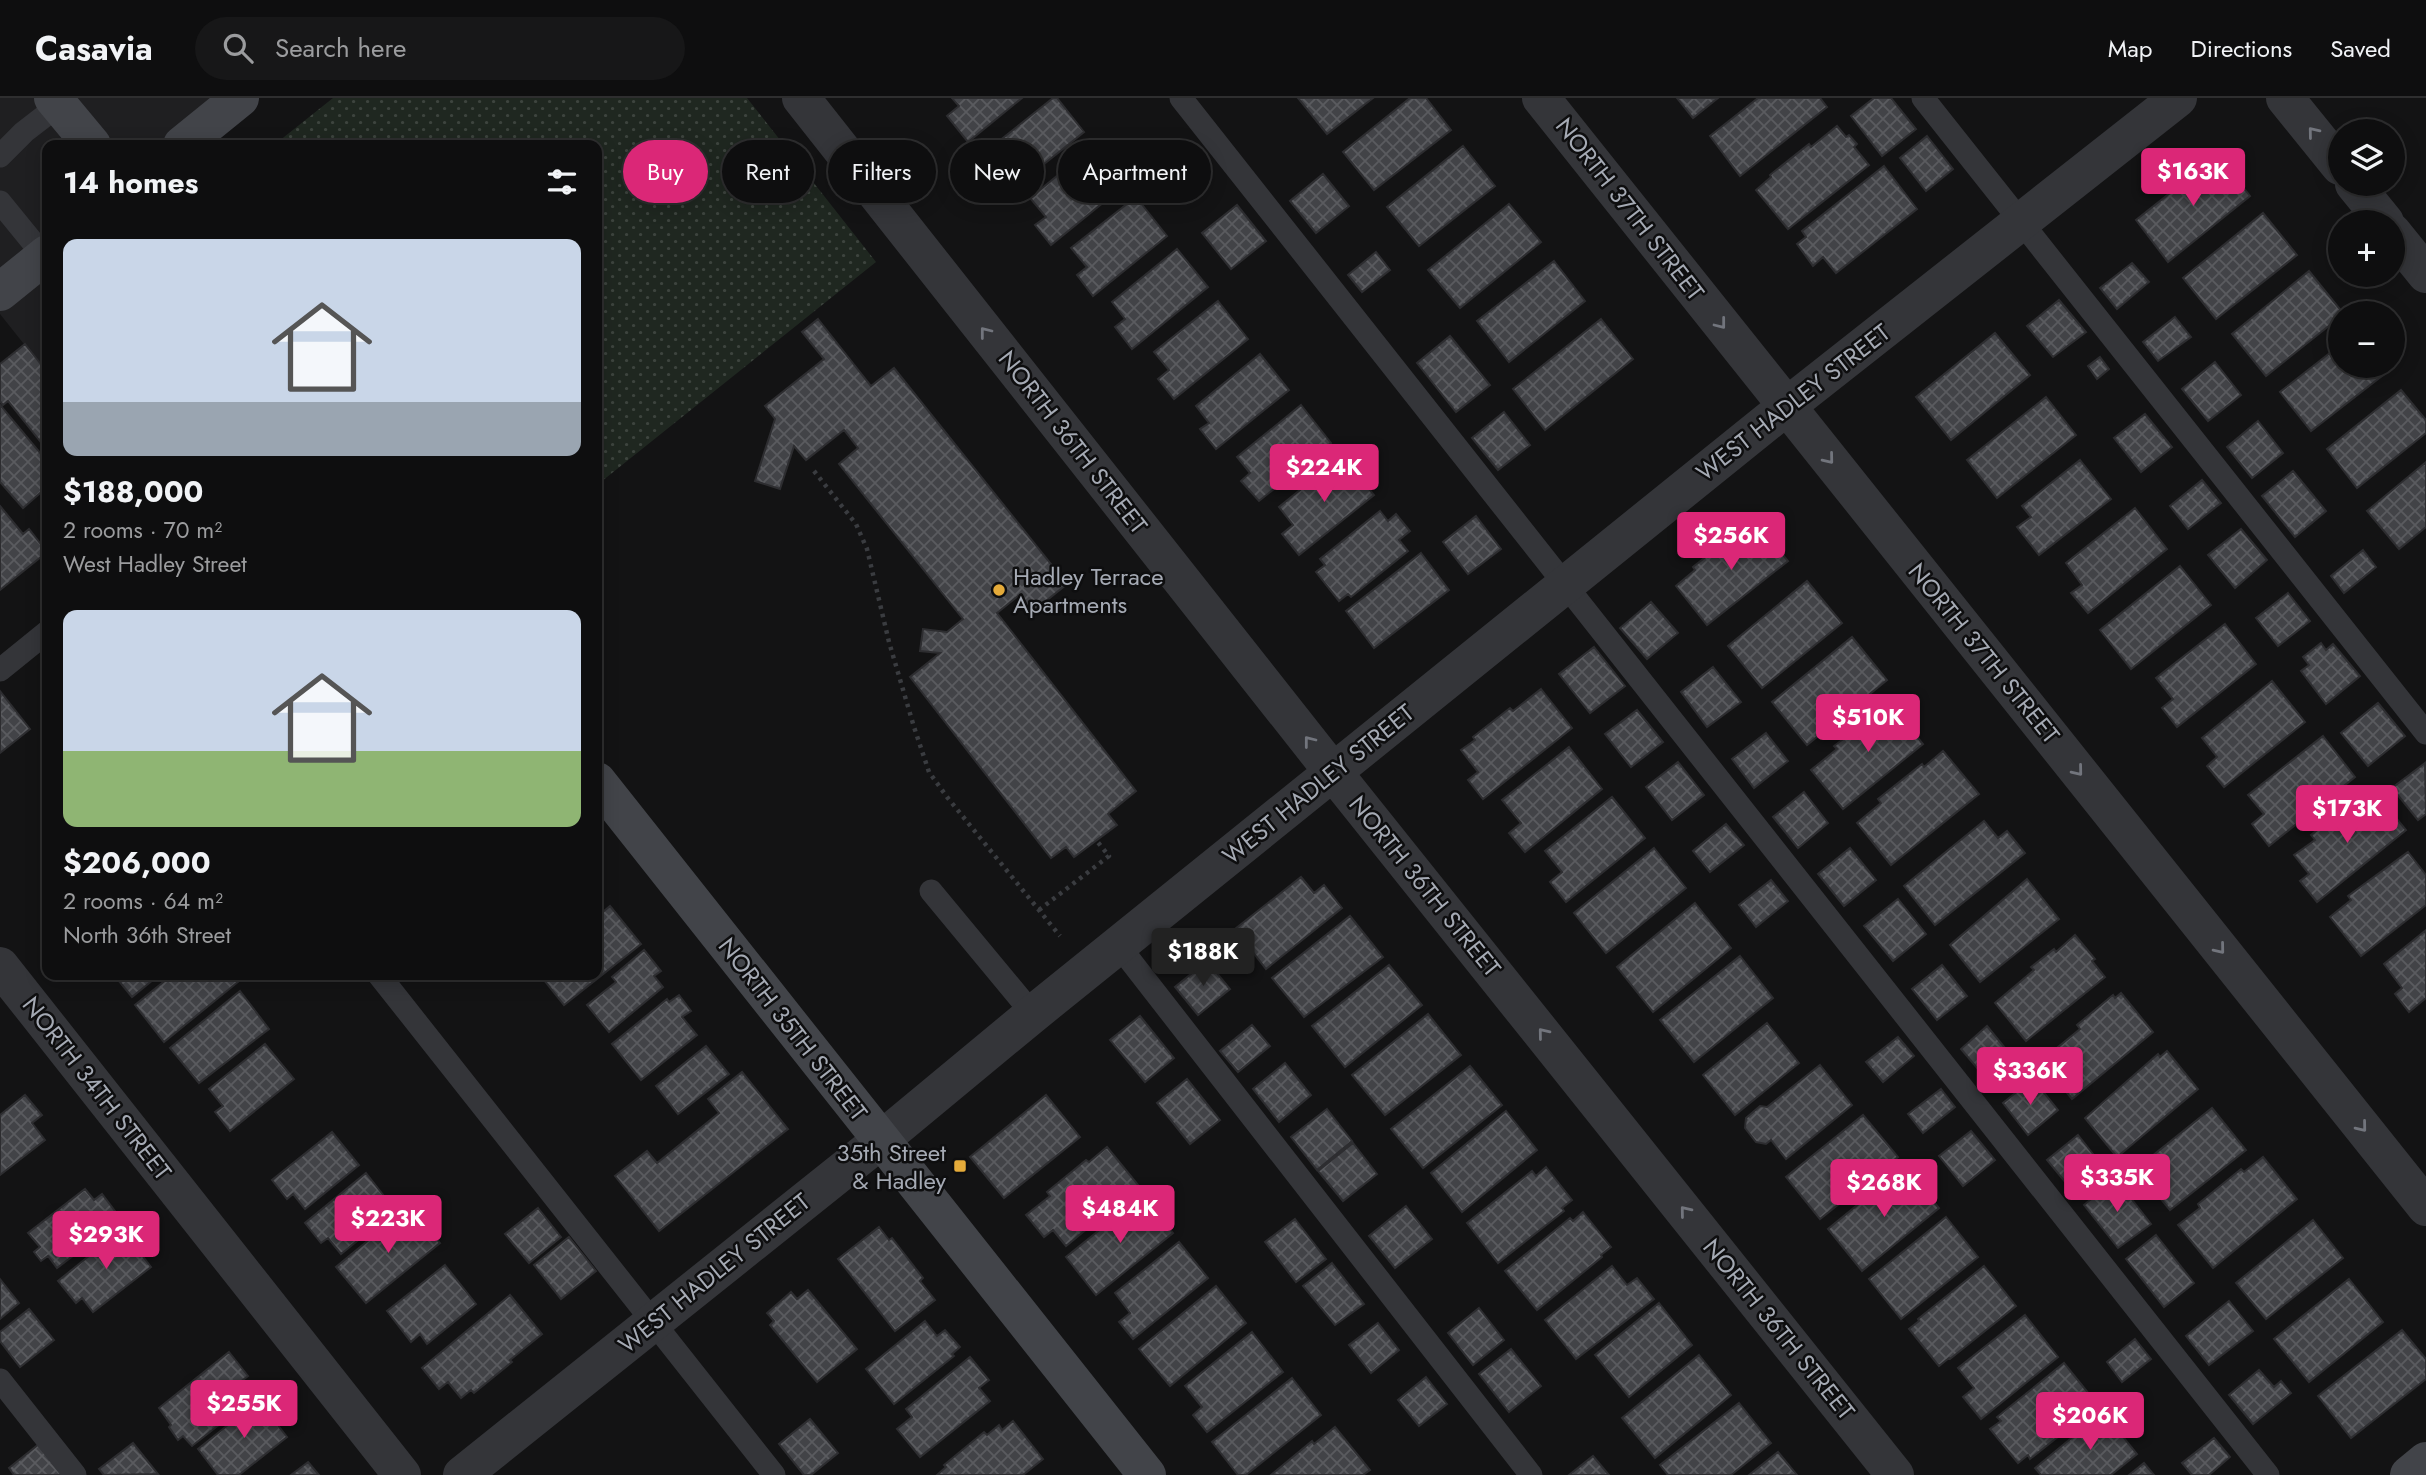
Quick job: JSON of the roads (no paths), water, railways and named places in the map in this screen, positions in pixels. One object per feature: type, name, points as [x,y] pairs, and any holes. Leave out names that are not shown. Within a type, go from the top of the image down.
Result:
[{"type":"main road","points":[[188,140],[240,98]]},
{"type":"main road","points":[[56,102],[88,140]]},
{"type":"main road","points":[[0,292],[42,258]]},
{"type":"main road","name":"NORTH 35TH STREET","points":[[602,787],[1147,1475]]},
{"type":"main road","points":[[2409,1475],[2426,1461]]},
{"type":"street","name":"NORTH 36TH STREET","points":[[801,98],[1333,772],[1895,1475]]},
{"type":"street","name":"NORTH 37TH STREET","points":[[1541,98],[2426,1207]]},
{"type":"street","name":"WEST HADLEY STREET","points":[[462,1475],[881,1140],[1565,584],[2178,98]]},
{"type":"street","points":[[2286,98],[2328,151]]},
{"type":"street","points":[[2364,196],[2375,210]]},
{"type":"street","points":[[2405,248],[2426,274]]},
{"type":"street","name":"NORTH 34TH STREET","points":[[0,966],[402,1475]]},
{"type":"lane","points":[[1181,98],[2268,1475]]},
{"type":"lane","points":[[1923,98],[2426,733]]},
{"type":"lane","points":[[0,156],[56,102]]},
{"type":"lane","points":[[0,202],[42,250]]},
{"type":"lane","points":[[0,670],[42,636]]},
{"type":"lane","points":[[931,891],[1033,1014]]},
{"type":"lane","points":[[1119,946],[1531,1475]]},
{"type":"lane","points":[[383,980],[774,1475]]},
{"type":"lane","points":[[0,1380],[75,1475]]},
{"type":"place","name":"Hadley Terrace Apartments","points":[[999,590]]},
{"type":"place","name":"35th Street & Hadley","points":[[960,1166]]}]
